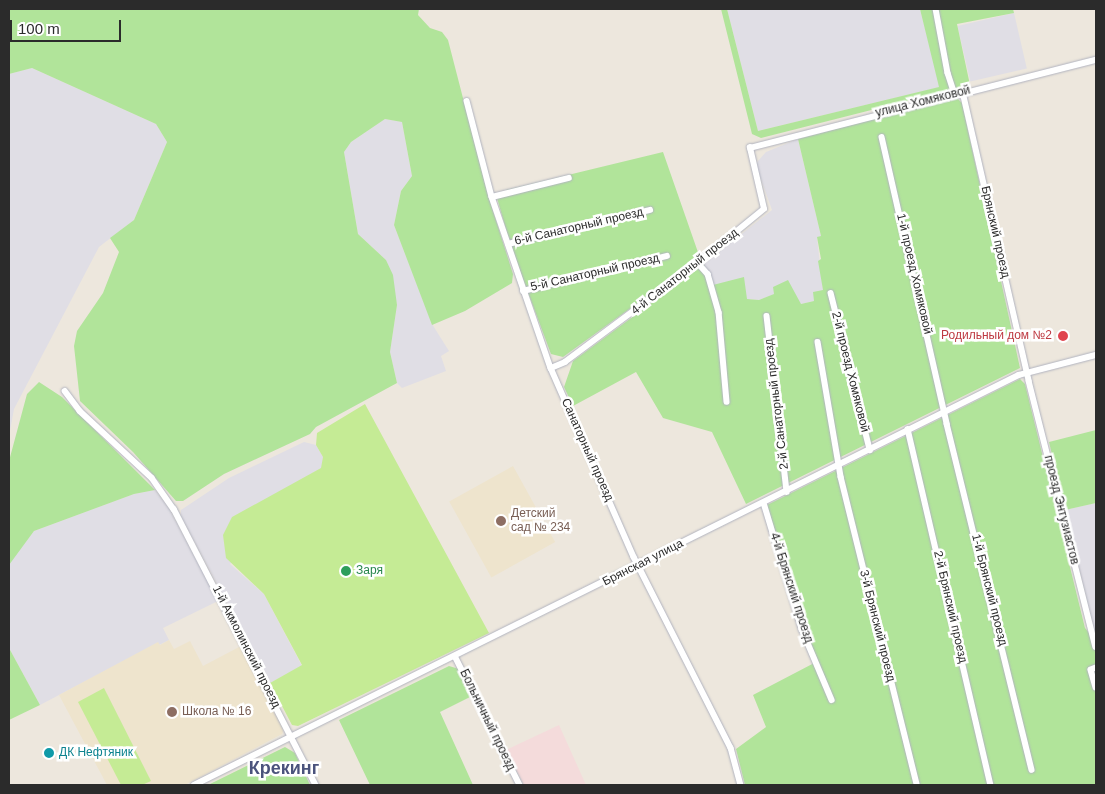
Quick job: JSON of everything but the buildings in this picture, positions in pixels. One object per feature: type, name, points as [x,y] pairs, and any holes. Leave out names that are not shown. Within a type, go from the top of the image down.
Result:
[{"type":"street","points":[[936,9],[948,73],[955,94]]},
{"type":"street","name":"улица Хомяковой","points":[[750,148],[955,94],[1096,60]]},
{"type":"street","name":"Брянский проезд","points":[[963,92],[1027,372]]},
{"type":"street","name":"Санаторный проезд","points":[[467,101],[492,197],[551,368],[638,565],[731,748],[741,785]]},
{"type":"street","name":"1-й проезд Хомяковой","points":[[882,137],[945,411]]},
{"type":"street","name":"4-й Санаторный проезд","points":[[551,368],[566,362],[698,263],[764,209],[750,148]]},
{"type":"street","points":[[492,197],[569,178]]},
{"type":"street","name":"6-й Санаторный проезд","points":[[508,244],[650,210]]},
{"type":"street","name":"5-й Санаторный проезд","points":[[523,291],[667,256]]},
{"type":"street","points":[[698,263],[708,274],[719,312],[727,402]]},
{"type":"street","name":"2-й проезд Хомяковой","points":[[831,293],[870,450]]},
{"type":"street","name":"2-й Санаторный проезд","points":[[767,316],[787,492]]},
{"type":"street","name":"3-й Брянский проезд","points":[[818,342],[840,465],[917,785]]},
{"type":"street","name":"Брянская улица","points":[[194,785],[787,492],[945,411],[1027,372],[1096,355]]},
{"type":"street","name":"проезд Энтузиастов","points":[[1027,372],[1096,647]]},
{"type":"street","name":"1-й Акмолинский проезд","points":[[65,391],[80,411],[152,478],[174,509],[316,785]]},
{"type":"street","name":"1-й Брянский проезд","points":[[945,411],[1032,770]]},
{"type":"street","name":"2-й Брянский проезд","points":[[908,429],[991,785]]},
{"type":"street","name":"4-й Брянский проезд","points":[[764,502],[802,629],[832,700]]},
{"type":"street","name":"Больничный проезд","points":[[455,656],[520,785]]},
{"type":"street","points":[[1096,668],[1091,670],[1096,687]]},
{"type":"shaded area","points":[[727,9],[920,9],[940,87],[758,131]]},
{"type":"shaded area","points":[[1014,13],[1027,69],[970,82],[957,26]]},
{"type":"shaded area","points":[[32,68],[156,124],[167,142],[134,220],[99,247],[14,409],[9,436],[9,74]]},
{"type":"shaded area","points":[[385,119],[402,122],[412,176],[401,191],[394,225],[432,324],[449,351],[441,356],[446,371],[402,388],[397,383],[390,352],[397,305],[386,260],[358,234],[344,152],[351,142]]},
{"type":"shaded area","points":[[798,139],[821,236],[817,238],[823,290],[814,301],[801,304],[775,294],[759,300],[747,299],[709,286],[704,264],[772,210],[756,165],[758,161],[766,152]]},
{"type":"shaded area","points":[[304,442],[316,445],[323,457],[322,468],[311,474],[230,564],[264,594],[302,666],[270,683],[181,516],[181,510],[229,478]]},
{"type":"shaded area","name":"Детский сад № 234","points":[[513,466],[555,542],[491,577],[449,501]]},
{"type":"shaded area","points":[[155,490],[169,509],[218,601],[163,628],[169,640],[159,645],[158,643],[40,705],[9,648],[9,565],[12,559],[34,531],[134,494]]},
{"type":"shaded area","points":[[1096,503],[1096,636],[1065,510]]},
{"type":"shaded area","name":"Школа № 16","points":[[169,640],[174,649],[190,641],[203,666],[241,646],[284,729],[282,734],[185,785],[107,785],[59,695],[158,642],[160,645]]},
{"type":"shaded area","points":[[559,725],[586,785],[524,785],[506,750]]},
{"type":"green space","points":[[9,9],[419,9],[418,15],[430,28],[442,32],[448,40],[488,195],[513,274],[512,283],[465,311],[432,325],[394,225],[401,191],[412,176],[402,122],[385,119],[351,142],[344,152],[358,234],[386,260],[393,275],[397,305],[390,352],[397,383],[316,427],[310,434],[224,474],[183,501],[176,501],[133,452],[80,401],[74,346],[77,331],[103,293],[119,252],[110,238],[134,220],[167,142],[156,124],[32,68],[9,74]]},
{"type":"green space","points":[[721,9],[727,9],[758,131],[939,87],[920,9],[1013,9],[1014,13],[957,24],[970,85],[761,138],[752,134]]},
{"type":"green space","points":[[956,97],[962,103],[1020,368],[746,504],[712,432],[663,418],[636,372],[573,406],[564,387],[573,361],[704,264],[709,286],[744,277],[747,299],[759,300],[774,294],[773,287],[788,280],[801,304],[814,301],[813,292],[823,290],[818,261],[821,259],[817,237],[821,236],[798,139]]},
{"type":"green space","points":[[663,152],[700,258],[563,357],[551,354],[511,247],[497,198],[507,196],[506,190]]},
{"type":"green space","points":[[1020,379],[1025,384],[1085,628],[1096,641],[1096,785],[745,785],[736,749],[766,727],[753,695],[818,661],[804,626],[767,505]]},
{"type":"green space","points":[[39,382],[62,397],[155,490],[134,494],[34,531],[9,565],[9,461],[27,394]]},
{"type":"green space","name":"Заря","points":[[365,404],[489,633],[298,726],[292,725],[270,683],[302,665],[264,594],[226,558],[223,535],[232,517],[321,468],[323,457],[316,445],[317,433]]},
{"type":"green space","points":[[1096,430],[1096,503],[1065,510],[1049,442]]},
{"type":"green space","points":[[9,648],[40,705],[9,720]]},
{"type":"green space","points":[[449,666],[459,669],[472,696],[440,712],[473,785],[370,785],[339,720]]},
{"type":"green space","points":[[104,688],[151,781],[142,785],[121,785],[78,702]]},
{"type":"green space","points":[[285,747],[295,753],[310,785],[208,785]]},
{"type":"place","name":"Родильный дом №2","points":[[1063,336]]},
{"type":"place","name":"Детский сад № 234","points":[[501,521]]},
{"type":"place","name":"Заря","points":[[346,571]]},
{"type":"place","name":"Школа № 16","points":[[172,712]]},
{"type":"place","name":"ДК Нефтяник","points":[[49,753]]},
{"type":"district","name":"Крекинг","points":[[284,768]]}]
